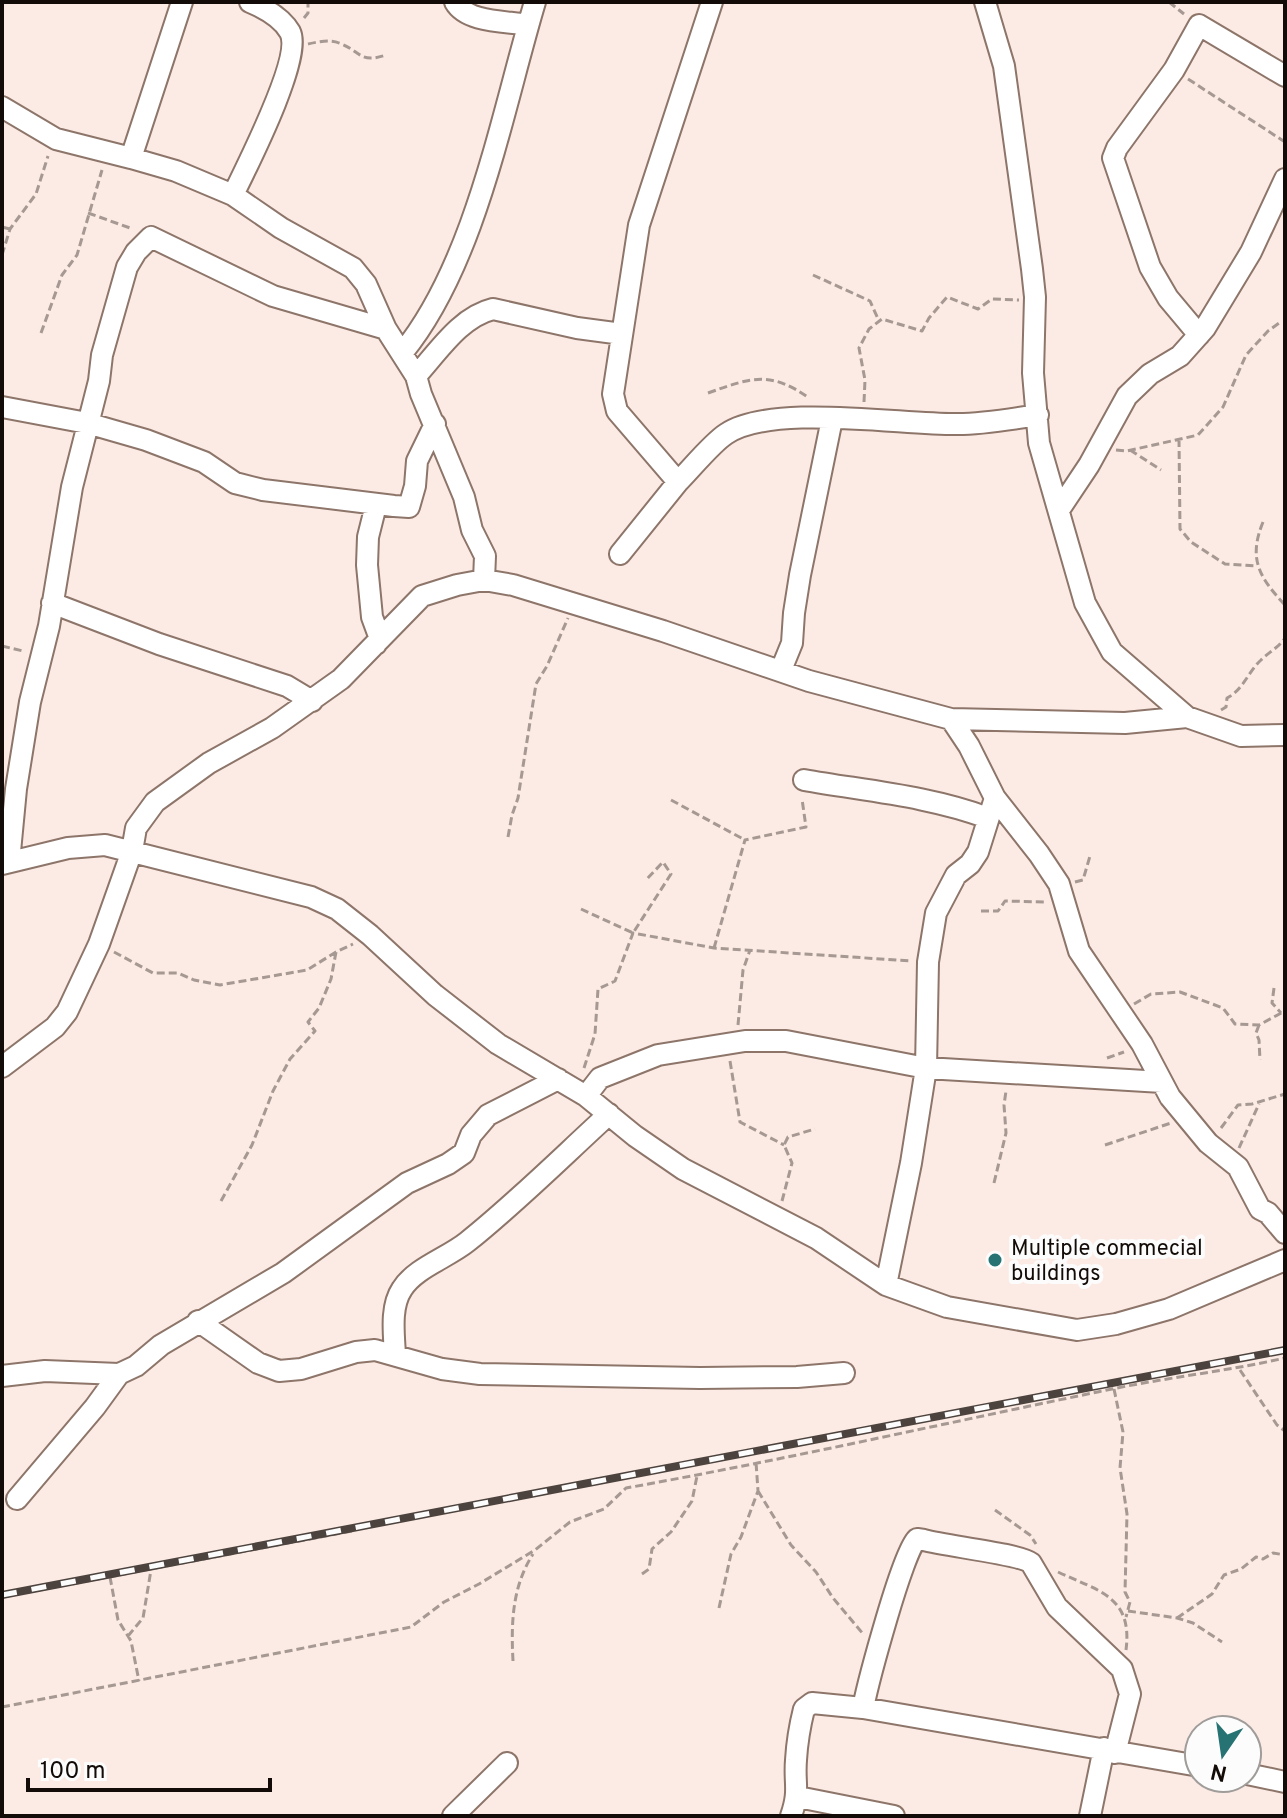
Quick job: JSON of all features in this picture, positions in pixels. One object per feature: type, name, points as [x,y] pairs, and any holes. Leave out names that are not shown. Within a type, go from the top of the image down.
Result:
[{"type":"street","points":[[131,158],[182,2]]},
{"type":"street","points":[[233,195],[268,120],[292,52],[291,34],[273,15],[250,2]]},
{"type":"street","points":[[455,2],[462,11],[475,17],[528,25]]},
{"type":"street","points":[[403,352],[430,313],[456,261],[480,195],[535,2]]},
{"type":"street","points":[[678,482],[615,405],[613,394],[639,225],[712,2]]},
{"type":"street","points":[[985,2],[1004,66],[1035,297],[1033,373],[1044,466],[1085,603],[1112,652],[1187,717],[1241,736],[1285,735]]},
{"type":"street","points":[[1199,335],[1168,298],[1150,267],[1113,158],[1117,148],[1174,70],[1199,25],[1285,76]]},
{"type":"street","points":[[2,107],[56,139],[176,171],[233,195],[281,228],[353,268],[366,284],[386,329],[416,376],[464,497],[472,530],[485,556],[484,580]]},
{"type":"street","points":[[1059,510],[1099,449],[1127,396],[1150,374],[1180,356],[1199,335],[1251,252],[1285,179]]},
{"type":"street","points":[[386,329],[273,296],[151,237],[136,252],[127,267],[102,355],[99,381],[72,487],[42,657],[30,702],[6,863],[68,848],[105,845],[257,886],[311,897],[337,909],[435,995],[498,1044],[582,1093],[683,1169],[816,1238],[886,1285],[947,1307],[1077,1330],[1116,1324],[1169,1309],[1285,1260]]},
{"type":"street","points":[[416,376],[462,325],[493,309],[577,328],[622,334]]},
{"type":"street","points":[[2,407],[87,423],[146,440],[204,462],[235,483],[263,490],[409,507],[417,461],[435,424]]},
{"type":"street","points":[[620,554],[678,482],[731,431],[784,419],[880,418],[960,424],[1038,415]]},
{"type":"street","points":[[781,670],[792,643],[800,575],[832,419]]},
{"type":"street","points":[[376,505],[368,537],[367,565],[372,617],[379,636],[376,644]]},
{"type":"street","points":[[2,1067],[55,1027],[79,990],[132,851],[136,828],[155,802],[209,763],[272,728],[341,679],[422,596],[484,580],[562,599],[809,681],[951,719],[1125,723],[1187,717]]},
{"type":"street","points":[[52,603],[159,644],[287,686],[312,701]]},
{"type":"street","points":[[951,719],[969,746],[992,808],[1039,854],[1064,898],[1079,951],[1142,1044],[1162,1082],[1186,1118],[1208,1143],[1238,1167],[1260,1209],[1268,1213],[1285,1233]]},
{"type":"street","points":[[804,780],[955,806],[992,808]]},
{"type":"street","points":[[886,1285],[911,1163],[926,1068],[928,962],[936,913],[956,875],[970,864],[978,852],[992,808]]},
{"type":"street","points":[[582,1093],[600,1078],[658,1055],[745,1041],[786,1041],[926,1068],[1162,1082]]},
{"type":"street","points":[[2,1376],[45,1371],[119,1374],[136,1366],[198,1321],[257,1290],[407,1183],[464,1153],[471,1135],[488,1115],[558,1079]]},
{"type":"street","points":[[395,1355],[396,1304],[408,1280],[457,1250],[482,1230],[609,1114]]},
{"type":"street","points":[[198,1321],[258,1363],[279,1371],[301,1369],[356,1352],[375,1350],[442,1369],[492,1375],[700,1378],[844,1373]]},
{"type":"street","points":[[17,1499],[119,1374]]},
{"type":"street","points":[[863,1708],[877,1650],[912,1542],[917,1539],[1024,1558],[1031,1563],[1057,1607],[1122,1669],[1130,1694],[1090,1816]]},
{"type":"street","points":[[894,1816],[795,1807],[795,1763],[804,1709],[812,1703],[822,1702],[1183,1763]]},
{"type":"street","points":[[453,1816],[507,1763]]},
{"type":"street","points":[[1263,1777],[1285,1782]]},
{"type":"path","points":[[291,34],[302,46],[336,41],[371,60],[386,55]]},
{"type":"path","points":[[1174,70],[1285,142]]},
{"type":"path","points":[[2,255],[10,229],[36,194],[44,163],[56,139]]},
{"type":"path","points":[[41,333],[62,275],[77,255],[109,152]]},
{"type":"path","points":[[88,213],[151,237]]},
{"type":"path","points":[[2,227],[10,229]]},
{"type":"path","points":[[813,275],[870,301],[879,321]]},
{"type":"path","points":[[880,418],[863,405],[865,380],[859,348],[869,329],[879,321],[882,319],[922,331],[947,297],[978,309],[992,299],[1015,301],[1035,297]]},
{"type":"path","points":[[1099,449],[1130,450],[1198,435],[1223,407],[1246,355],[1282,321]]},
{"type":"path","points":[[708,393],[747,379],[769,378],[806,396],[832,419]]},
{"type":"path","points":[[1179,439],[1180,529],[1191,542],[1225,564],[1256,566]]},
{"type":"path","points":[[1130,450],[1161,470]]},
{"type":"path","points":[[1263,522],[1257,537],[1256,566],[1285,605]]},
{"type":"path","points":[[508,837],[518,798],[536,684],[568,616],[562,599]]},
{"type":"path","points":[[1187,717],[1205,717],[1226,707],[1227,698],[1236,693],[1261,660],[1279,647],[1285,638]]},
{"type":"path","points":[[2,646],[42,657]]},
{"type":"path","points":[[671,800],[745,840],[806,827],[800,786],[804,780]]},
{"type":"path","points":[[714,948],[745,840]]},
{"type":"path","points":[[981,911],[998,911],[1005,901],[1064,898],[1068,884],[1083,880],[1090,856]]},
{"type":"path","points":[[582,1093],[595,1034],[598,989],[615,981],[633,933],[671,874],[663,862],[646,880]]},
{"type":"path","points":[[581,909],[633,933],[714,948],[928,962]]},
{"type":"path","points":[[99,944],[153,973],[178,973],[220,985],[307,970],[370,935]]},
{"type":"path","points":[[221,1201],[252,1145],[285,1067],[296,1049],[315,1031],[308,1022],[319,1008],[331,979],[336,952]]},
{"type":"path","points":[[1121,1013],[1151,994],[1180,992],[1223,1008],[1235,1024],[1259,1025],[1283,1012],[1272,1003],[1274,988]]},
{"type":"path","points":[[1259,1025],[1256,1033],[1260,1060]]},
{"type":"path","points":[[994,1183],[1006,1133],[1004,1105],[1010,1071]]},
{"type":"path","points":[[1208,1143],[1238,1105],[1285,1094]]},
{"type":"path","points":[[1238,1167],[1239,1149],[1259,1102]]},
{"type":"path","points":[[1105,1145],[1186,1118]]},
{"type":"path","points":[[778,1220],[792,1163],[784,1145],[788,1137],[815,1129]]},
{"type":"path","points":[[2,1707],[411,1627],[444,1602],[535,1550],[570,1522],[604,1509],[626,1488],[967,1421],[1114,1388],[1239,1369],[1285,1358]]},
{"type":"path","points":[[1239,1369],[1277,1425],[1285,1431]]},
{"type":"path","points":[[1114,1388],[1123,1432],[1120,1468],[1127,1514],[1125,1592],[1130,1602],[1122,1669]]},
{"type":"path","points":[[719,1608],[731,1554],[741,1537],[758,1491],[756,1462]]},
{"type":"path","points":[[642,1574],[649,1569],[652,1549],[671,1532],[692,1501],[697,1476]]},
{"type":"path","points":[[758,1491],[791,1545],[877,1650]]},
{"type":"path","points":[[995,1510],[1030,1535],[1037,1545]]},
{"type":"path","points":[[2,1597],[352,1531]]},
{"type":"path","points":[[513,1661],[515,1592],[521,1571],[535,1550]]},
{"type":"path","points":[[1177,1618],[1212,1594],[1224,1575],[1241,1569],[1256,1557],[1263,1559],[1273,1553],[1285,1555]]},
{"type":"path","points":[[1051,1564],[1059,1572],[1108,1595],[1126,1617]]},
{"type":"path","points":[[128,1636],[143,1618],[152,1569]]},
{"type":"path","points":[[110,1577],[118,1620],[128,1636],[139,1681]]},
{"type":"path","points":[[1128,1611],[1193,1623],[1222,1642]]},
{"type":"railway","points":[[2,1595],[1285,1350]]},
{"type":"place","name":"Multiple commecial buildings","points":[[995,1260]]}]
